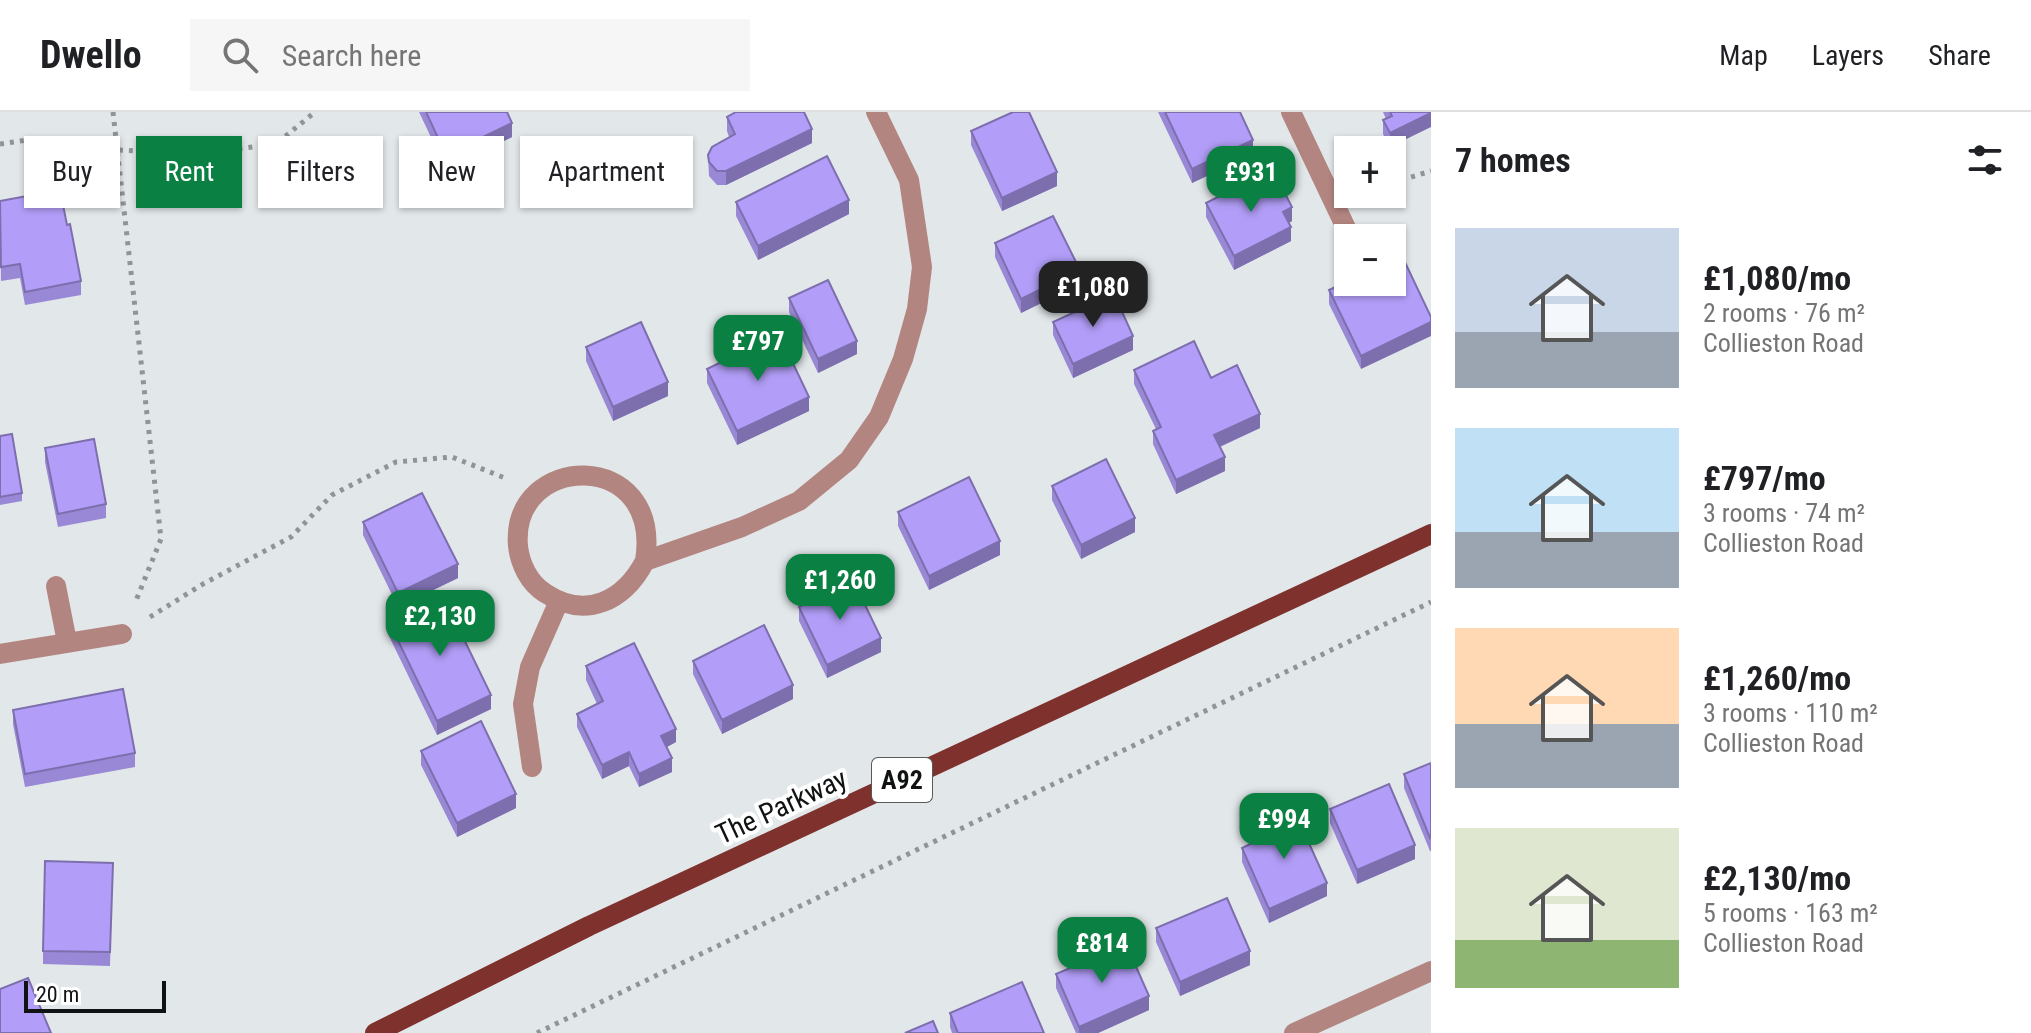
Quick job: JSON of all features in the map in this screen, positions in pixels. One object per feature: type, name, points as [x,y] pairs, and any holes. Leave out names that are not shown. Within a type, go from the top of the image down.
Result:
[{"type":"main road","name":"The Parkway","points":[[375,1033],[589,926],[1431,534]]},
{"type":"street","points":[[645,561],[742,527],[799,501],[849,460],[879,417],[910,334],[917,309],[922,267],[909,180],[876,112]]},
{"type":"street","points":[[1291,112],[1344,224]]},
{"type":"street","points":[[572,475],[595,475],[616,483],[633,497],[644,516],[648,539],[645,561],[635,580],[620,594],[601,603],[580,606],[559,601],[541,591],[527,575],[519,555],[517,535],[522,514],[533,496],[551,482],[572,475]]},
{"type":"street","points":[[56,586],[67,642]]},
{"type":"street","points":[[532,767],[523,704],[530,667],[559,601]]},
{"type":"street","points":[[0,654],[122,634]]},
{"type":"street","points":[[1294,1033],[1431,971]]},
{"type":"path","points":[[113,112],[116,136]]},
{"type":"path","points":[[120,150],[199,154],[276,144],[315,112]]},
{"type":"path","points":[[0,144],[24,140]]},
{"type":"path","points":[[1406,179],[1431,171]]},
{"type":"path","points":[[120,177],[161,539],[122,634]]},
{"type":"path","points":[[122,634],[203,584],[291,537],[332,495],[396,462],[452,457],[512,480],[533,496]]},
{"type":"path","points":[[537,1033],[1431,602]]},
{"type":"building","points":[[426,112],[507,112],[512,123],[485,136],[437,136]]},
{"type":"building","points":[[736,112],[804,112],[812,129],[726,171],[717,171],[709,162],[708,155],[712,147],[735,134],[727,117]]},
{"type":"building","points":[[1013,112],[1029,112],[1057,172],[1002,198],[971,131]]},
{"type":"building","points":[[1165,112],[1240,112],[1253,140],[1192,169]]},
{"type":"building","points":[[1390,112],[1431,113],[1390,133],[1383,120],[1392,116]]},
{"type":"building","points":[[827,156],[849,200],[758,246],[736,202]]},
{"type":"building","points":[[1265,173],[1273,188],[1280,184],[1292,207],[1283,212],[1291,227],[1234,256],[1206,203]]},
{"type":"building","points":[[24,197],[24,208],[64,208],[67,225],[70,224],[81,281],[25,292],[20,264],[1,267],[0,201]]},
{"type":"building","points":[[1053,216],[1080,270],[1021,299],[995,243]]},
{"type":"building","points":[[1406,264],[1431,322],[1361,356],[1329,290],[1334,288],[1334,296],[1406,296]]},
{"type":"building","points":[[828,280],[857,341],[818,359],[789,298]]},
{"type":"building","points":[[1114,294],[1133,336],[1073,364],[1053,322]]},
{"type":"building","points":[[641,322],[668,382],[613,407],[586,347]]},
{"type":"building","points":[[779,334],[809,397],[737,431],[707,369]]},
{"type":"building","points":[[1194,341],[1211,378],[1237,365],[1260,414],[1214,435],[1225,457],[1176,480],[1153,431],[1161,427],[1134,370]]},
{"type":"building","points":[[12,434],[22,493],[0,497],[0,436]]},
{"type":"building","points":[[94,439],[106,504],[58,514],[45,448]]},
{"type":"building","points":[[1106,459],[1135,518],[1081,545],[1052,486]]},
{"type":"building","points":[[969,477],[1000,541],[929,576],[898,512]]},
{"type":"building","points":[[422,493],[458,564],[398,593],[363,522]]},
{"type":"building","points":[[853,580],[881,638],[827,665],[799,607]]},
{"type":"building","points":[[442,594],[491,695],[437,721],[388,620]]},
{"type":"building","points":[[764,625],[793,685],[722,720],[693,661]]},
{"type":"building","points":[[634,643],[676,729],[661,736],[672,758],[639,774],[629,752],[602,765],[577,714],[603,701],[586,666]]},
{"type":"building","points":[[123,689],[135,753],[25,774],[13,710]]},
{"type":"building","points":[[481,721],[516,794],[457,823],[421,751]]},
{"type":"building","points":[[1431,763],[1431,837],[1430,838],[1404,774]]},
{"type":"building","points":[[1389,784],[1415,845],[1357,870],[1330,809]]},
{"type":"building","points":[[1293,808],[1327,883],[1269,909],[1242,848],[1271,834],[1265,821]]},
{"type":"building","points":[[45,861],[113,863],[110,952],[43,951]]},
{"type":"building","points":[[1227,898],[1250,951],[1180,982],[1156,928]]},
{"type":"building","points":[[1126,944],[1149,996],[1079,1027],[1056,974]]},
{"type":"building","points":[[28,978],[51,1033],[0,1033],[0,989]]},
{"type":"building","points":[[1022,982],[1044,1033],[958,1033],[950,1013]]},
{"type":"building","points":[[933,1021],[938,1033],[905,1033]]}]
